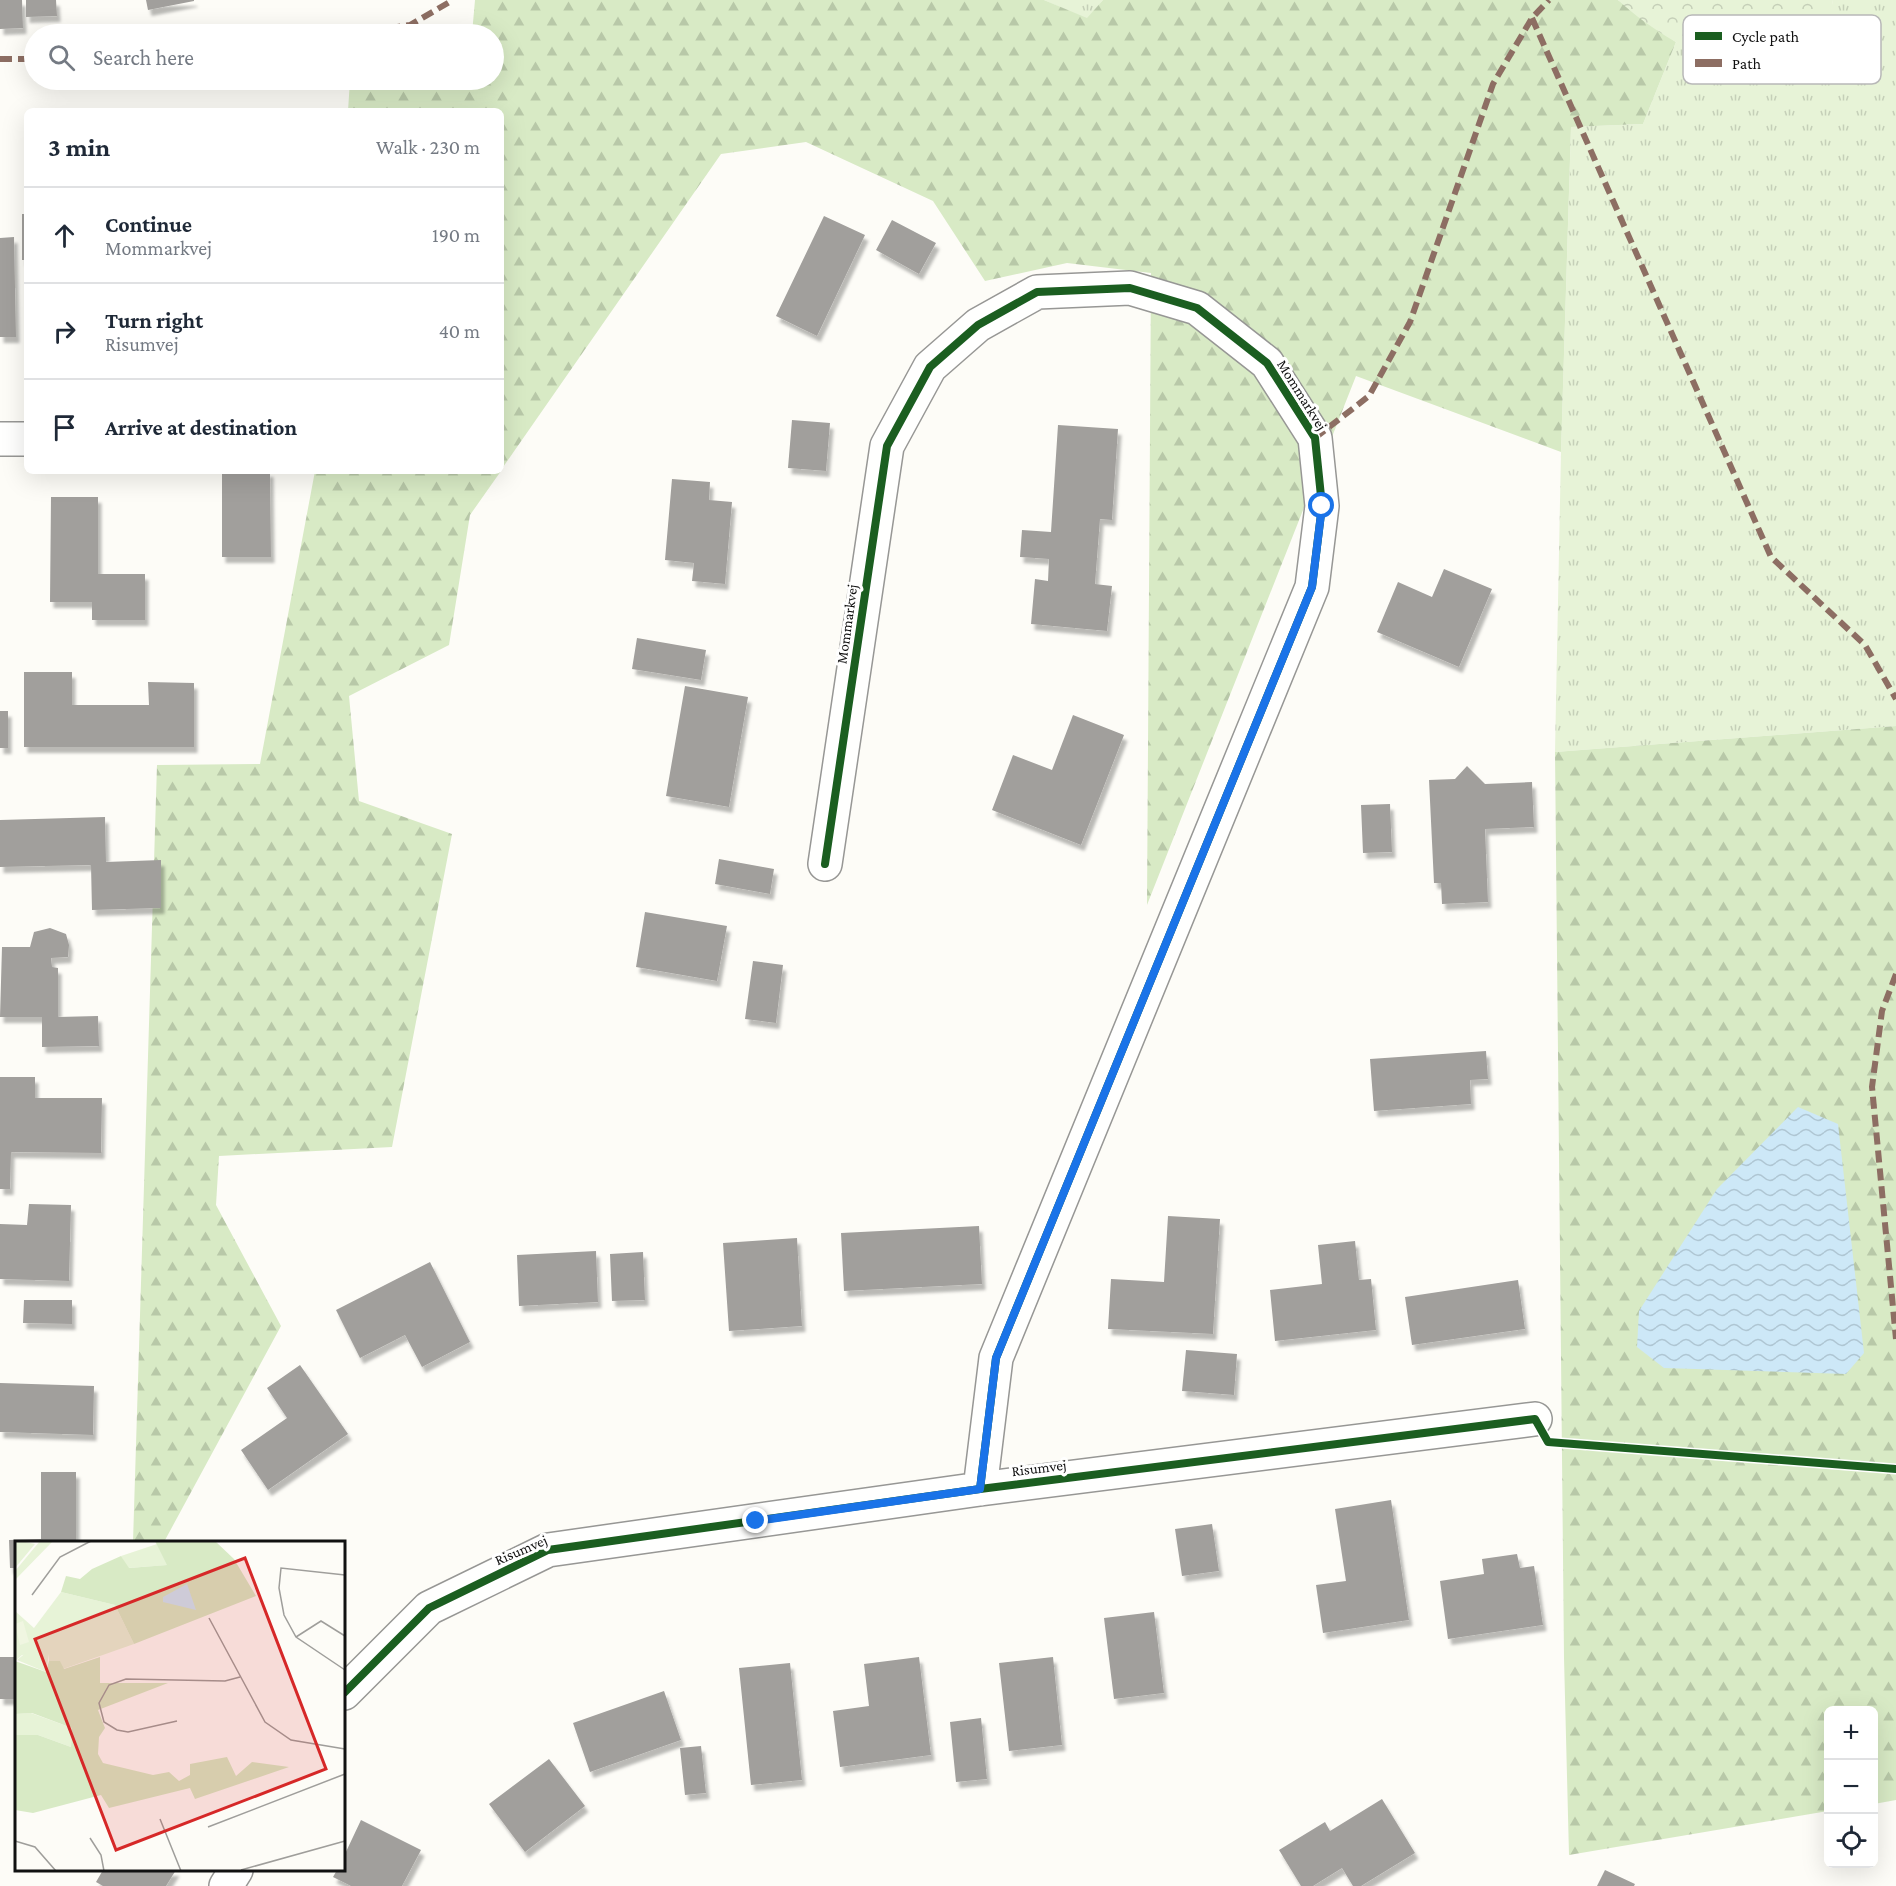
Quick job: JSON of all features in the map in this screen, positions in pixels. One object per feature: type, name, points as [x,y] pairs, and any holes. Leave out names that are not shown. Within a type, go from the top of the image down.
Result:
[{"type":"street","name":"Mommarkvej","points":[[825,864],[887,446],[930,367],[978,325],[1037,292],[1130,288],[1197,308],[1267,363],[1315,438],[1322,506],[1312,587],[996,1358],[980,1489]]},
{"type":"street","points":[[0,439],[24,439]]},
{"type":"street","name":"Risumvej","points":[[345,1692],[429,1608],[548,1550],[980,1489],[1535,1419]]},
{"type":"street","points":[[226,1886],[235,1871]]},
{"type":"green space","points":[[475,0],[1044,0],[1087,18],[1103,0],[1618,0],[1676,42],[1643,124],[1571,127],[1561,452],[1356,376],[1147,905],[1151,273],[1067,263],[985,281],[933,201],[806,142],[721,154],[504,466],[504,108],[348,108],[349,90],[504,90],[504,24],[473,24]]},
{"type":"green space","points":[[1044,0],[1103,0],[1087,19]]},
{"type":"green space","points":[[1618,0],[1833,0],[1830,15],[1683,15],[1683,45],[1652,27]]},
{"type":"green space","points":[[1833,0],[1896,0],[1896,726],[1555,752],[1571,127],[1643,124],[1676,42],[1683,44],[1683,84],[1881,84],[1881,15],[1830,15]]},
{"type":"green space","points":[[314,474],[499,474],[470,515],[449,645],[349,696],[359,801],[452,834],[392,1147],[219,1156],[216,1205],[281,1326],[165,1541],[133,1541],[157,765],[260,764]]},
{"type":"green space","points":[[1896,726],[1896,1800],[1878,1803],[1878,1706],[1824,1706],[1824,1812],[1569,1855],[1564,1658],[1555,752]]},
{"type":"water","points":[[1798,1107],[1838,1124],[1864,1353],[1846,1374],[1664,1368],[1637,1347],[1639,1311],[1717,1189]]},
{"type":"building","points":[[0,0],[22,0],[23,28],[0,29]]},
{"type":"building","points":[[26,0],[56,0],[57,16],[26,17]]},
{"type":"building","points":[[146,0],[194,0],[194,1],[148,10]]},
{"type":"building","points":[[22,214],[24,214],[24,260],[22,260]]},
{"type":"building","points":[[824,216],[865,235],[817,336],[776,316]]},
{"type":"building","points":[[892,220],[936,243],[919,274],[876,250]]},
{"type":"building","points":[[14,237],[16,337],[0,337],[0,238]]},
{"type":"building","points":[[792,420],[830,423],[826,471],[788,468]]},
{"type":"building","points":[[1058,425],[1118,429],[1112,520],[1100,519],[1095,584],[1112,586],[1107,631],[1031,624],[1035,579],[1048,581],[1049,559],[1020,557],[1022,530],[1051,532]]},
{"type":"building","points":[[222,474],[270,474],[271,557],[222,557]]},
{"type":"building","points":[[672,479],[710,482],[709,500],[732,502],[725,584],[692,581],[694,563],[665,560]]},
{"type":"building","points":[[51,497],[98,497],[98,574],[145,574],[145,620],[92,620],[92,602],[50,602]]},
{"type":"building","points":[[1444,569],[1492,589],[1459,667],[1377,632],[1398,582],[1432,597]]},
{"type":"building","points":[[637,638],[706,650],[701,680],[632,669]]},
{"type":"building","points":[[24,672],[72,672],[72,705],[149,705],[148,682],[194,683],[194,747],[24,747]]},
{"type":"building","points":[[685,686],[748,697],[729,807],[666,796]]},
{"type":"building","points":[[0,711],[8,711],[8,748],[0,748]]},
{"type":"building","points":[[1073,715],[1124,735],[1081,845],[992,810],[1013,755],[1052,770]]},
{"type":"building","points":[[1467,766],[1485,784],[1532,782],[1534,827],[1485,829],[1488,902],[1442,904],[1441,883],[1434,883],[1429,780],[1455,779]]},
{"type":"building","points":[[1390,804],[1392,852],[1363,853],[1361,805]]},
{"type":"building","points":[[105,817],[106,862],[161,860],[161,908],[92,910],[91,865],[0,867],[0,820]]},
{"type":"building","points":[[719,859],[774,869],[770,894],[715,884]]},
{"type":"building","points":[[645,912],[727,926],[717,981],[636,967]]},
{"type":"building","points":[[50,928],[66,934],[69,945],[68,957],[51,958],[52,967],[58,968],[58,1017],[98,1016],[99,1046],[42,1047],[42,1017],[0,1017],[2,947],[30,947],[34,932]]},
{"type":"building","points":[[753,961],[783,965],[776,1023],[745,1019]]},
{"type":"building","points":[[1486,1051],[1488,1079],[1470,1080],[1471,1104],[1374,1111],[1370,1059]]},
{"type":"building","points":[[0,1077],[35,1077],[35,1098],[102,1098],[101,1153],[11,1152],[10,1189],[0,1189]]},
{"type":"building","points":[[29,1204],[71,1205],[69,1281],[0,1279],[0,1224],[27,1225]]},
{"type":"building","points":[[1168,1216],[1220,1219],[1213,1334],[1108,1329],[1111,1279],[1164,1282]]},
{"type":"building","points":[[979,1226],[982,1284],[844,1291],[841,1233]]},
{"type":"building","points":[[797,1238],[802,1326],[729,1331],[723,1243]]},
{"type":"building","points":[[1355,1241],[1359,1280],[1371,1279],[1376,1330],[1275,1341],[1270,1290],[1322,1284],[1318,1245]]},
{"type":"building","points":[[596,1251],[598,1302],[519,1306],[517,1255]]},
{"type":"building","points":[[643,1252],[645,1300],[612,1301],[610,1254]]},
{"type":"building","points":[[430,1262],[470,1342],[422,1367],[405,1335],[360,1358],[336,1310]]},
{"type":"building","points":[[1518,1280],[1525,1329],[1412,1345],[1405,1297]]},
{"type":"building","points":[[24,1300],[72,1300],[72,1324],[23,1323]]},
{"type":"building","points":[[1186,1350],[1237,1354],[1234,1395],[1182,1391]]},
{"type":"building","points":[[300,1365],[348,1434],[268,1490],[241,1450],[287,1418],[267,1388]]},
{"type":"building","points":[[0,1383],[94,1386],[93,1435],[0,1432]]},
{"type":"building","points":[[41,1472],[76,1472],[76,1541],[15,1541],[15,1568],[10,1568],[9,1540],[41,1539]]},
{"type":"building","points":[[1391,1500],[1409,1620],[1323,1633],[1316,1585],[1346,1581],[1335,1509]]},
{"type":"building","points":[[1212,1524],[1219,1571],[1182,1576],[1175,1529]]},
{"type":"building","points":[[1517,1554],[1520,1568],[1534,1566],[1543,1625],[1448,1639],[1440,1581],[1484,1574],[1482,1559]]},
{"type":"building","points":[[1154,1612],[1164,1693],[1114,1699],[1104,1618]]},
{"type":"building","points":[[0,1657],[15,1657],[15,1699],[0,1699]]},
{"type":"building","points":[[919,1657],[931,1755],[840,1767],[833,1711],[869,1706],[864,1664]]},
{"type":"building","points":[[1053,1657],[1062,1745],[1009,1751],[999,1663]]},
{"type":"building","points":[[790,1663],[802,1780],[751,1785],[739,1668]]},
{"type":"building","points":[[664,1691],[681,1740],[590,1772],[573,1723]]},
{"type":"building","points":[[981,1718],[987,1779],[956,1782],[950,1722]]},
{"type":"building","points":[[701,1746],[706,1793],[685,1795],[680,1748]]},
{"type":"building","points":[[549,1759],[585,1806],[525,1852],[489,1804]]},
{"type":"building","points":[[1382,1799],[1415,1853],[1361,1886],[1353,1886],[1342,1868],[1313,1886],[1301,1886],[1279,1850],[1325,1822],[1330,1831]]},
{"type":"building","points":[[361,1820],[421,1850],[402,1886],[351,1886],[333,1877],[336,1871],[345,1871],[345,1854]]},
{"type":"building","points":[[1605,1870],[1635,1884],[1634,1886],[1597,1886]]},
{"type":"building","points":[[102,1871],[175,1871],[166,1886],[103,1886],[96,1882]]},
{"type":"marked path","points":[[412,24],[453,0]]},
{"type":"marked path","points":[[1315,438],[1369,396],[1410,322],[1493,84],[1532,18],[1549,0]]},
{"type":"marked path","points":[[1532,18],[1771,557],[1865,645],[1896,699]]},
{"type":"marked path","points":[[0,59],[24,59]]},
{"type":"marked path","points":[[1896,974],[1882,1011],[1872,1087],[1896,1339]]},
{"type":"cycle path","points":[[825,864],[887,446],[930,367],[978,325],[1037,292],[1130,288],[1197,308],[1267,363],[1315,438],[1322,506],[1312,587],[996,1358],[980,1489]]},
{"type":"cycle path","points":[[345,1692],[429,1608],[548,1550],[980,1489],[1535,1419],[1548,1442],[1896,1469]]},
{"type":"route","points":[[756,1521],[980,1489],[996,1358],[1312,587],[1322,506]]}]
